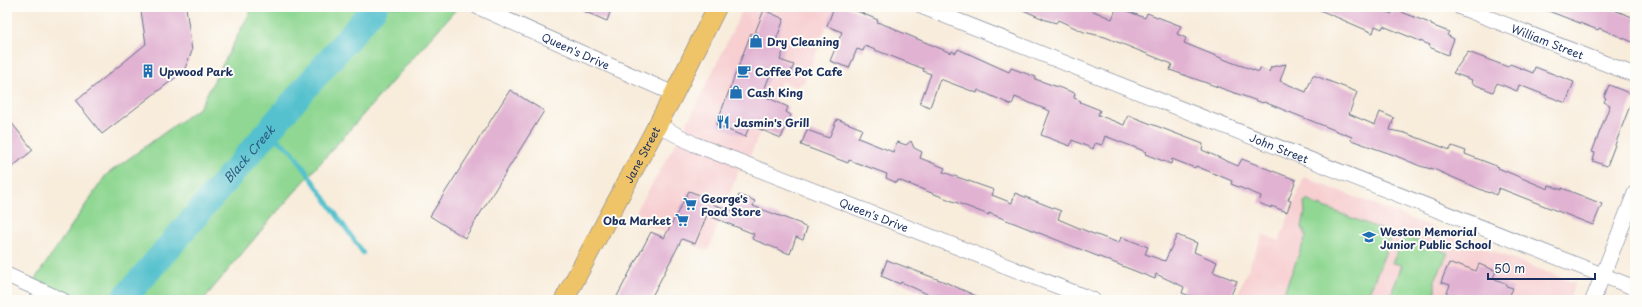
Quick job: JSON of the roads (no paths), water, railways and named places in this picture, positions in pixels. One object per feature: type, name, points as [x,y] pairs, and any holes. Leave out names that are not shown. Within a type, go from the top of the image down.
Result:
[{"type":"main road","name":"Jane Street","points":[[564,300],[658,125],[717,7]]},
{"type":"street","name":"Queen's Drive","points":[[478,7],[674,94]]},
{"type":"street","name":"John Street","points":[[924,7],[1635,288]]},
{"type":"street","name":"William Street","points":[[1460,7],[1635,75]]},
{"type":"street","name":"Queen's Drive","points":[[658,125],[694,144],[1093,300]]},
{"type":"street","points":[[1593,300],[1635,193]]},
{"type":"street","points":[[7,275],[62,300]]},
{"type":"waterway","name":"Black Creek","points":[[123,300],[375,7]]},
{"type":"waterway","points":[[268,132],[292,151],[363,253]]},
{"type":"place","name":"Dry Cleaning","points":[[756,41]]},
{"type":"place","name":"Upwood Park","points":[[148,71]]},
{"type":"place","name":"Coffee Pot Cafe","points":[[744,71]]},
{"type":"place","name":"Cash King","points":[[736,92]]},
{"type":"place","name":"Jasmin's Grill","points":[[723,122]]},
{"type":"place","name":"George's Food Store","points":[[690,204]]},
{"type":"place","name":"Oba Market","points":[[682,220]]},
{"type":"place","name":"Weston Memorial Junior Public School","points":[[1369,237]]}]
